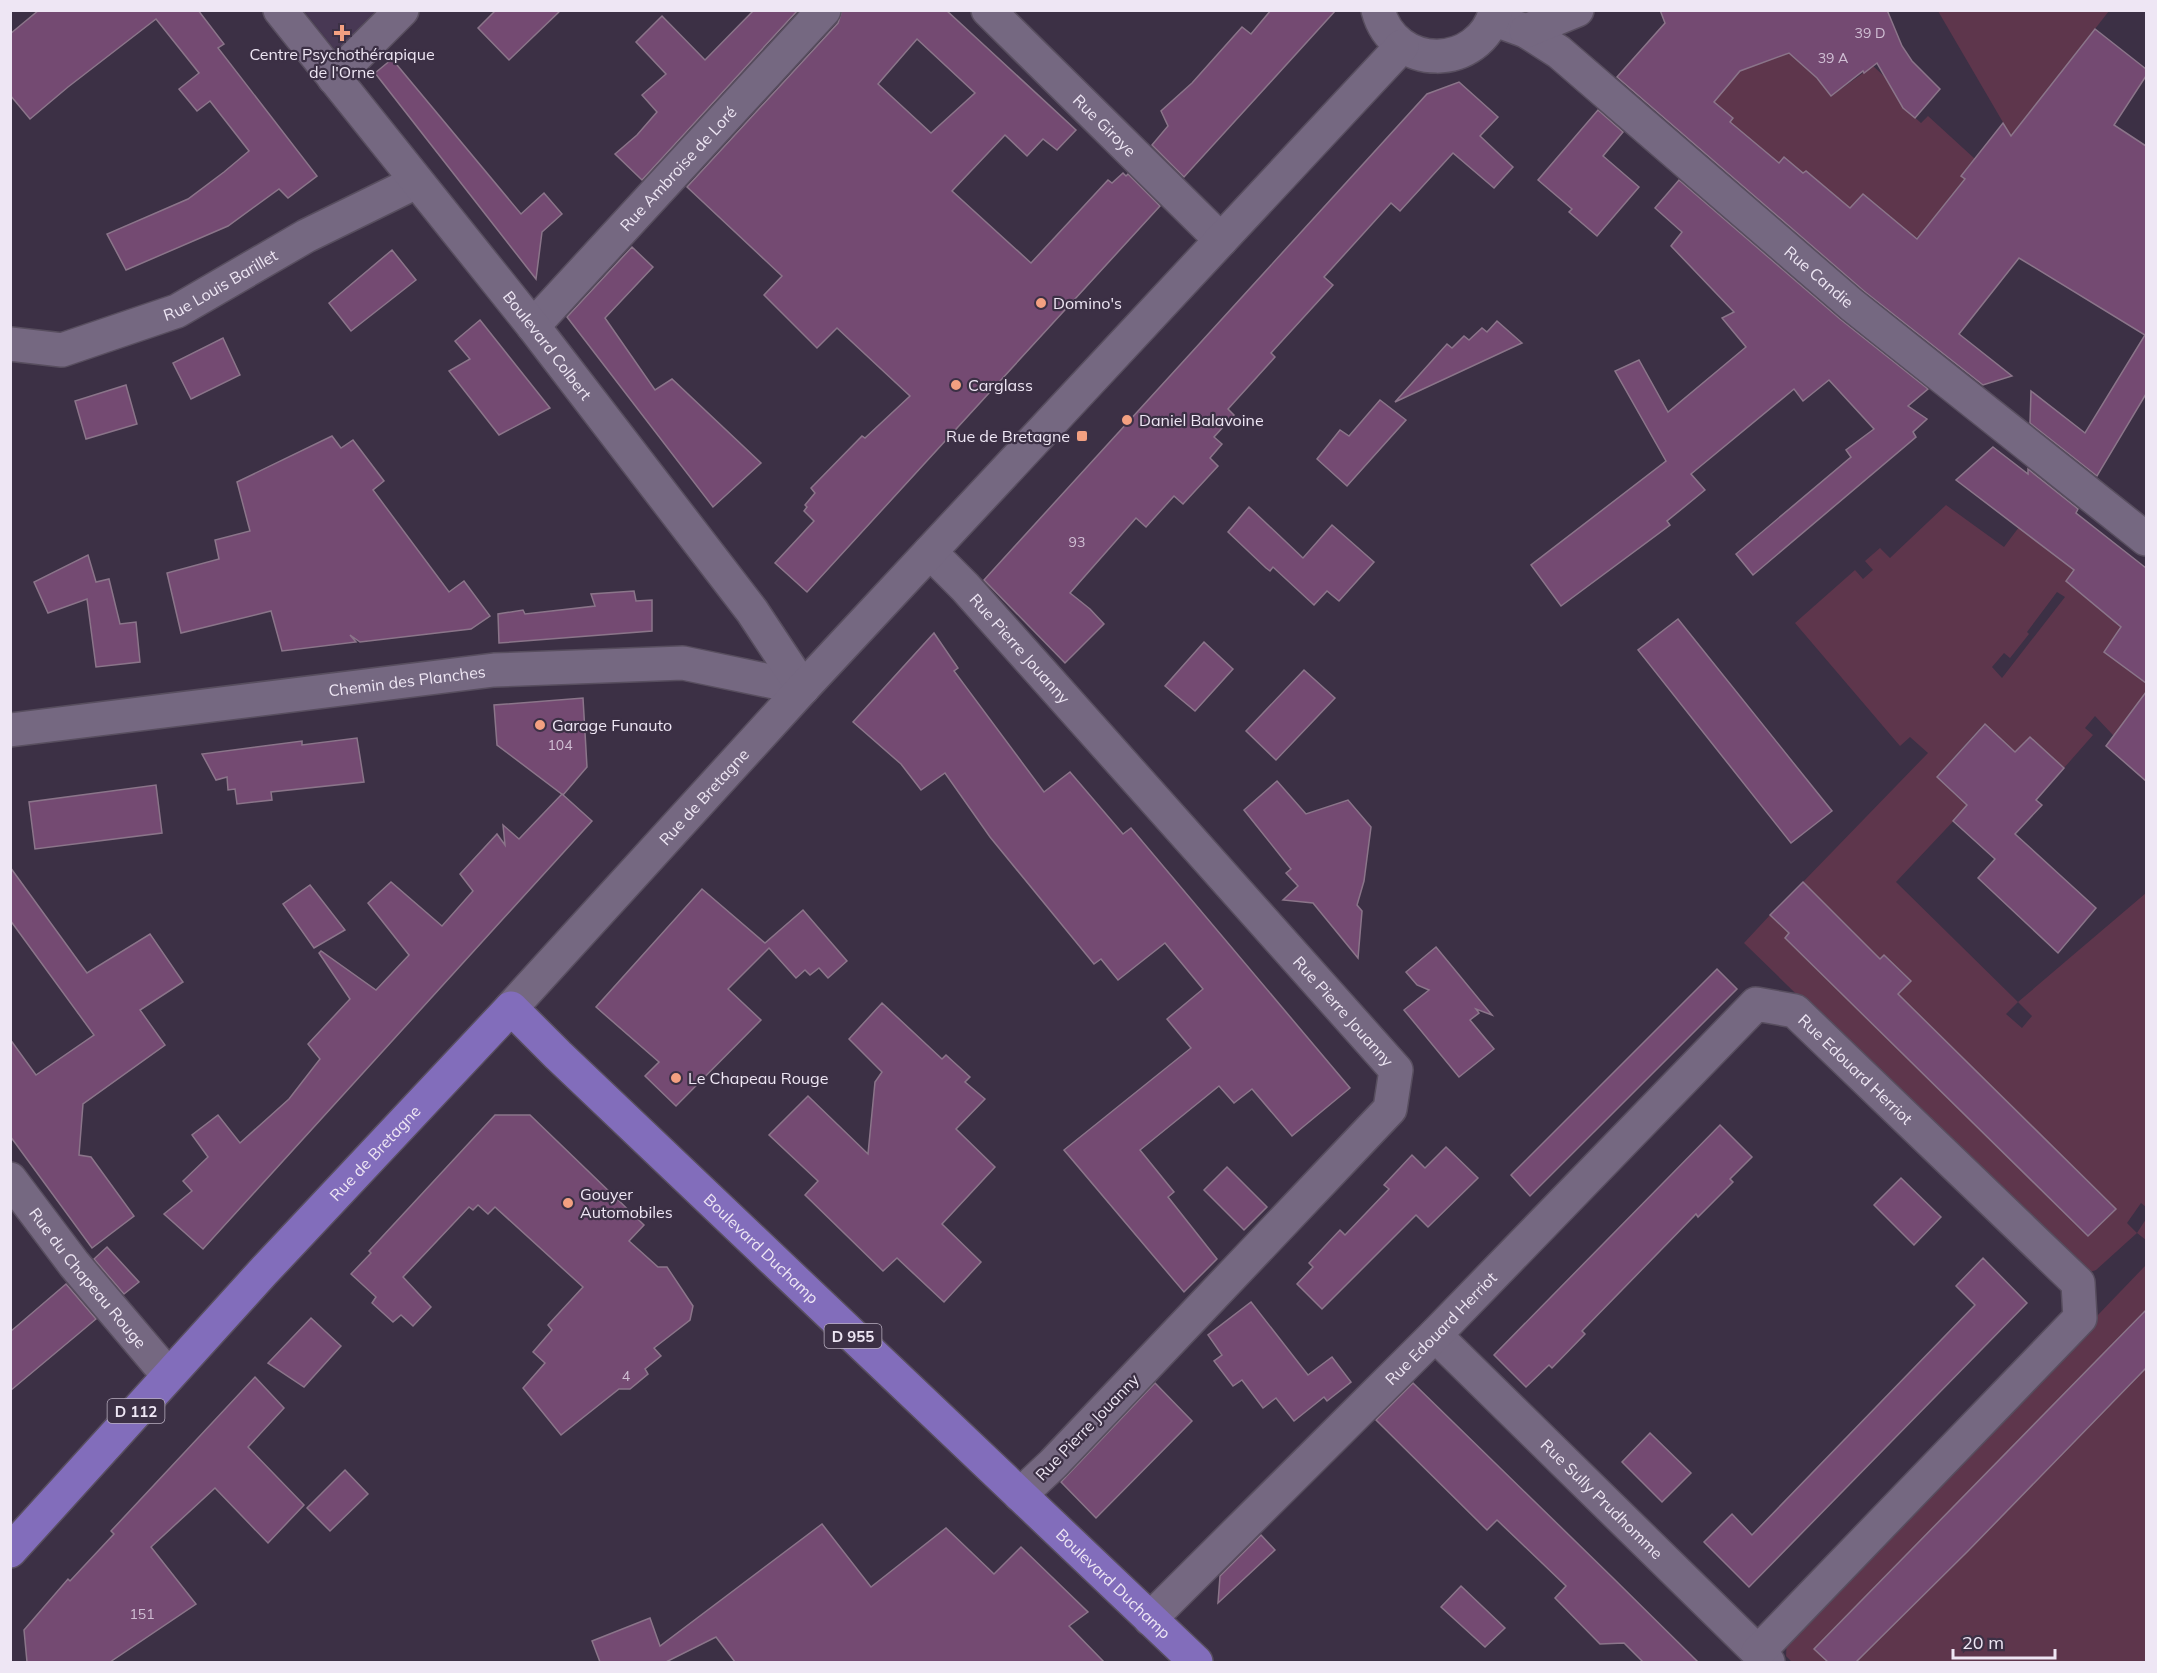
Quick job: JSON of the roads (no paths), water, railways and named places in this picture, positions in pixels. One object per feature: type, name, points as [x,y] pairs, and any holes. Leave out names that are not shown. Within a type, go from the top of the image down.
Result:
[{"type":"main road","name":"Boulevard Duchamp","points":[[511,1008],[1196,1662]]},
{"type":"main road","name":"Rue de Bretagne","points":[[10,1551],[168,1376],[511,1008]]},
{"type":"street","name":"Boulevard Colbert","points":[[280,10],[533,326],[752,611],[802,688]]},
{"type":"street","points":[[334,78],[402,10]]},
{"type":"street","name":"Rue Ambroise de Loré","points":[[533,326],[824,10]]},
{"type":"street","name":"Rue Giroye","points":[[987,10],[1221,240]]},
{"type":"street","points":[[1378,10],[1385,29],[1402,46],[1425,55],[1449,56],[1471,46],[1488,30],[1495,15]]},
{"type":"street","points":[[1526,31],[1577,10]]},
{"type":"street","name":"Rue Candie","points":[[1495,15],[1526,31],[1570,61],[1852,305],[2146,540]]},
{"type":"street","name":"Rue de Bretagne","points":[[511,1008],[802,688],[1402,46]]},
{"type":"street","name":"Rue Louis Barillet","points":[[10,344],[62,350],[177,311],[306,236],[416,182]]},
{"type":"street","name":"Rue Pierre Jouanny","points":[[930,552],[965,587],[1396,1070],[1390,1109],[1053,1464],[1020,1495]]},
{"type":"street","name":"Chemin des Planches","points":[[10,730],[494,670],[683,663],[802,688]]},
{"type":"street","name":"Rue Edouard Herriot","points":[[1150,1619],[1435,1335],[1756,1004],[1795,1011],[2078,1282],[2080,1318],[1763,1657]]},
{"type":"street","name":"Rue du Chapeau Rouge","points":[[10,1179],[74,1264],[168,1376]]},
{"type":"street","name":"Rue Sully Prudhomme","points":[[1435,1335],[1763,1657]]},
{"type":"place","name":"Centre Psychothérapique de l'Orne","points":[[342,33]]},
{"type":"place","name":"Domino's","points":[[1041,303]]},
{"type":"place","name":"Carglass","points":[[956,385]]},
{"type":"place","name":"Daniel Balavoine","points":[[1127,420]]},
{"type":"place","name":"Rue de Bretagne","points":[[1082,436]]},
{"type":"place","name":"Garage Funauto","points":[[540,725]]},
{"type":"place","name":"Le Chapeau Rouge","points":[[676,1078]]},
{"type":"place","name":"Gouyer Automobiles","points":[[568,1203]]}]
